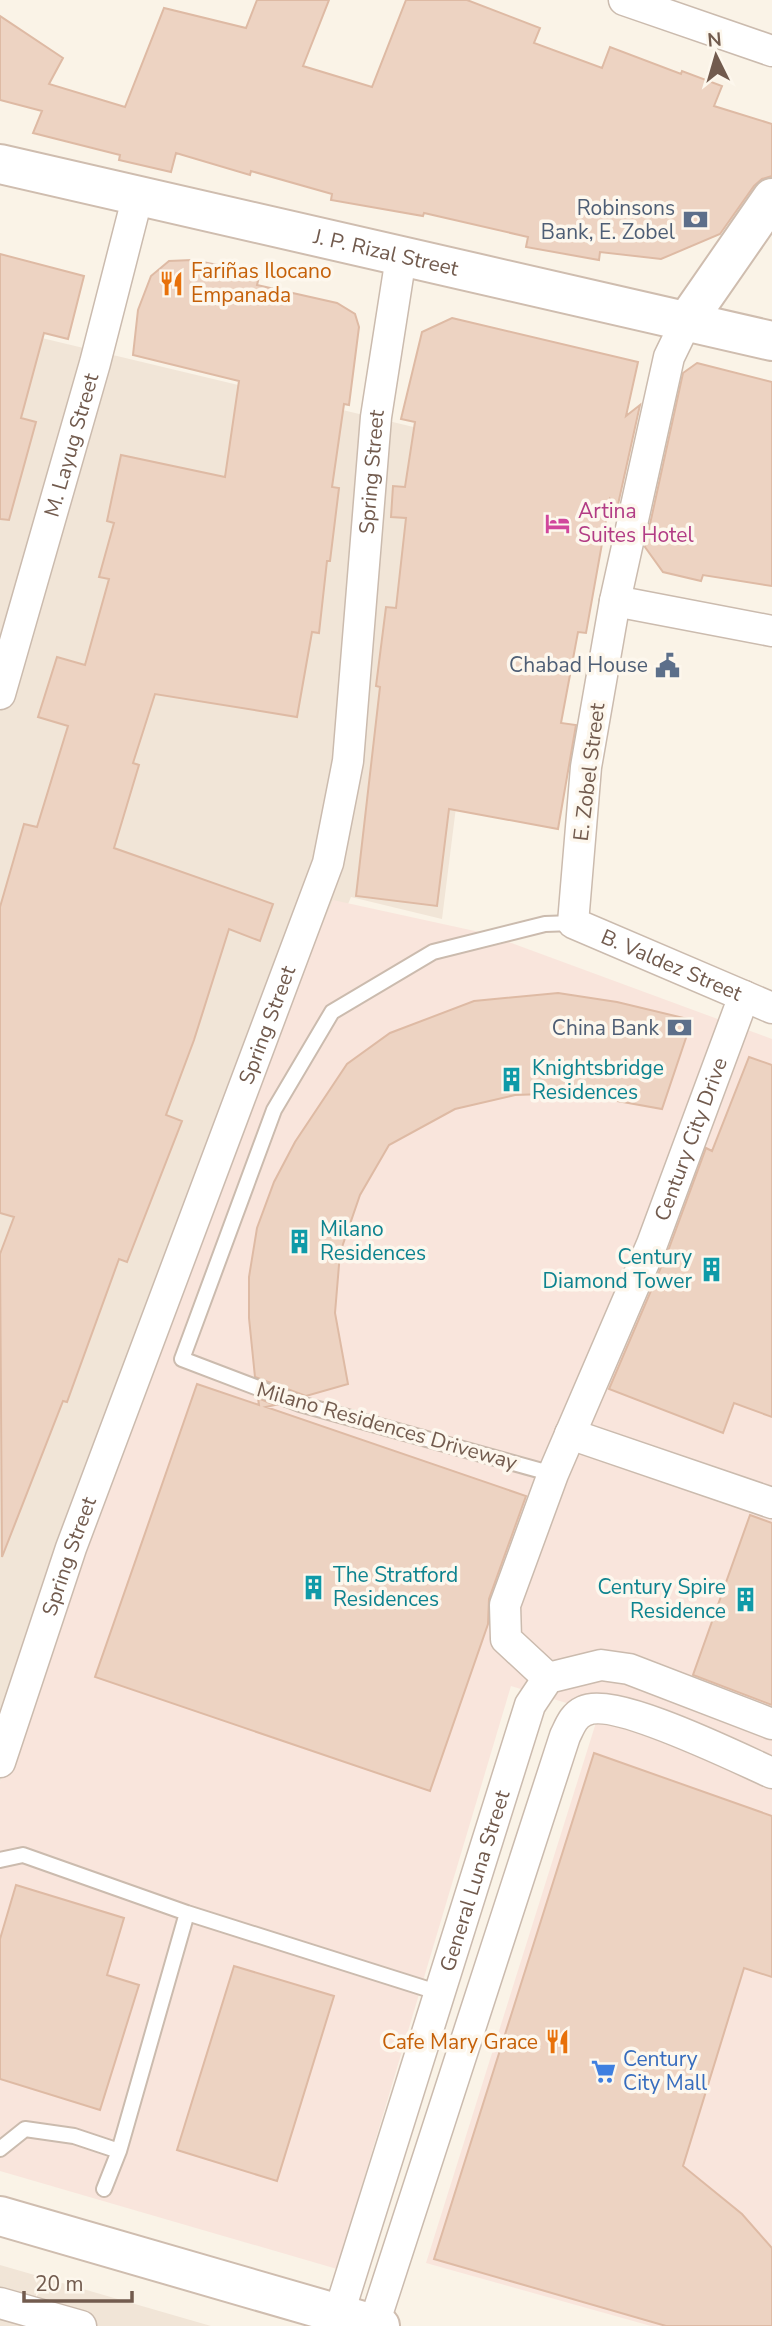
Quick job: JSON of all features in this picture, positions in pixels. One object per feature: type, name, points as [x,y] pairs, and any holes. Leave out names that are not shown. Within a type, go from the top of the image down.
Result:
[{"type":"main road","name":"J. P. Rizal Street","points":[[0,164],[772,341]]},
{"type":"main road","name":"E. Zobel Street","points":[[686,322],[772,198]]},
{"type":"main road","points":[[0,2216],[364,2321]]},
{"type":"street","points":[[624,0],[772,51]]},
{"type":"street","name":"M. Layug Street","points":[[0,694],[95,363],[138,195]]},
{"type":"street","name":"Spring Street","points":[[0,1762],[71,1548],[328,863],[348,761],[376,417],[401,257]]},
{"type":"street","name":"E. Zobel Street","points":[[572,923],[586,767],[615,601],[669,356],[686,322]]},
{"type":"street","points":[[615,601],[772,631]]},
{"type":"street","name":"B. Valdez Street","points":[[572,923],[772,1008]]},
{"type":"street","name":"Century City Drive","points":[[548,1678],[506,1639],[505,1605],[553,1474],[652,1244],[744,996]]},
{"type":"street","points":[[570,1434],[772,1503]]},
{"type":"street","points":[[548,1678],[601,1665],[617,1666],[772,1724]]},
{"type":"street","name":"General Luna Street","points":[[364,2321],[440,1993],[530,1704],[548,1678]]},
{"type":"street","name":"General Luna Street","points":[[364,2321],[477,2004],[565,1736],[574,1718],[593,1708],[640,1717],[772,1773]]},
{"type":"street","points":[[440,1993],[477,2004]]},
{"type":"street","points":[[0,2303],[81,2326]]},
{"type":"lane","name":"Milano Residences Driveway","points":[[553,1474],[300,1404],[182,1359],[274,1110],[332,1012],[433,952],[545,924],[572,923]]},
{"type":"lane","points":[[0,1860],[23,1855],[187,1913],[440,1993]]},
{"type":"lane","points":[[104,2189],[119,2151],[187,1913]]},
{"type":"lane","points":[[0,2149],[25,2129],[74,2136],[119,2151]]},
{"type":"shaded area","points":[[0,328],[501,448],[442,919],[351,897],[71,1548],[0,1783]]},
{"type":"shaded area","points":[[333,900],[484,933],[772,1039],[772,2326],[651,2326],[426,2263],[599,1713],[511,1686],[337,2269],[0,2171],[0,1783],[69,1557],[53,1552]]},
{"type":"shaded area","points":[[0,2265],[211,2326],[0,2326]]},
{"type":"building","points":[[257,0],[329,0],[303,66],[372,87],[406,0],[467,0],[540,28],[534,43],[602,68],[610,47],[681,74],[682,71],[722,86],[714,106],[772,124],[772,176],[762,179],[754,186],[720,234],[661,259],[600,252],[599,260],[526,247],[528,237],[424,213],[423,216],[331,200],[332,194],[251,171],[250,175],[176,153],[171,172],[119,160],[120,155],[33,133],[42,111],[0,100],[0,16],[63,58],[49,84],[125,107],[164,8],[246,28]]},
{"type":"building","points":[[0,254],[84,276],[68,339],[44,333],[21,418],[36,422],[9,520],[0,519]]},
{"type":"building","points":[[192,260],[260,273],[257,285],[337,303],[355,314],[359,327],[349,405],[344,404],[332,487],[339,488],[330,561],[327,561],[319,633],[312,632],[297,717],[155,694],[133,763],[139,765],[114,848],[273,904],[260,941],[229,929],[194,1040],[166,1115],[182,1121],[127,1262],[119,1259],[67,1402],[63,1401],[2,1557],[0,1254],[14,1217],[0,1213],[0,907],[24,824],[37,827],[68,726],[38,717],[57,657],[85,665],[109,579],[99,577],[114,523],[107,521],[121,455],[225,477],[239,381],[133,355],[138,310],[151,276],[169,261]]},
{"type":"building","points":[[452,318],[638,362],[626,416],[640,405],[617,509],[610,499],[586,633],[578,632],[561,723],[576,725],[558,829],[449,809],[437,906],[356,896],[380,687],[376,686],[386,607],[396,608],[406,518],[391,517],[393,486],[405,487],[415,422],[401,419],[422,332]]},
{"type":"building","points":[[697,363],[772,382],[772,586],[703,575],[701,581],[663,572],[645,547],[683,373]]},
{"type":"building","points":[[558,993],[617,1002],[692,1020],[662,1109],[573,1093],[515,1095],[455,1109],[389,1145],[360,1195],[340,1253],[335,1313],[348,1384],[306,1396],[255,1377],[249,1318],[249,1277],[257,1228],[274,1182],[295,1142],[347,1064],[390,1033],[474,1001]]},
{"type":"building","name":"Century Diamond Tower","points":[[749,1057],[772,1065],[772,1417],[734,1403],[723,1433],[609,1389],[668,1251],[706,1148],[712,1151]]},
{"type":"building","name":"The Stratford Residences","points":[[197,1384],[259,1405],[258,1398],[275,1405],[266,1407],[526,1496],[489,1599],[488,1624],[430,1791],[95,1677]]},
{"type":"building","name":"Century Spire Residence","points":[[750,1515],[772,1523],[772,1705],[693,1675]]},
{"type":"building","name":"Century City Mall","points":[[594,1753],[772,1816],[772,1977],[744,1968],[683,2166],[742,2214],[772,2248],[772,2326],[666,2326],[434,2259]]},
{"type":"building","points":[[16,1885],[124,1918],[107,1975],[139,1985],[100,2110],[0,2079],[0,1939]]},
{"type":"building","points":[[234,1966],[334,1996],[277,2181],[177,2150]]},
{"type":"place","name":"Robinsons Bank, E. Zobel","points":[[695,220]]},
{"type":"place","name":"Fariñas Ilocano Empanada","points":[[171,283]]},
{"type":"place","name":"Artina Suites Hotel","points":[[558,523]]},
{"type":"place","name":"Chabad House","points":[[668,665]]},
{"type":"place","name":"China Bank","points":[[679,1028]]},
{"type":"place","name":"Knightsbridge Residences","points":[[512,1080]]},
{"type":"place","name":"Milano Residences","points":[[300,1241]]},
{"type":"place","name":"Century Diamond Tower","points":[[712,1269]]},
{"type":"place","name":"The Stratford Residences","points":[[313,1587]]},
{"type":"place","name":"Century Spire Residence","points":[[746,1599]]},
{"type":"place","name":"Cafe Mary Grace","points":[[558,2042]]},
{"type":"place","name":"Century City Mall","points":[[603,2071]]}]
